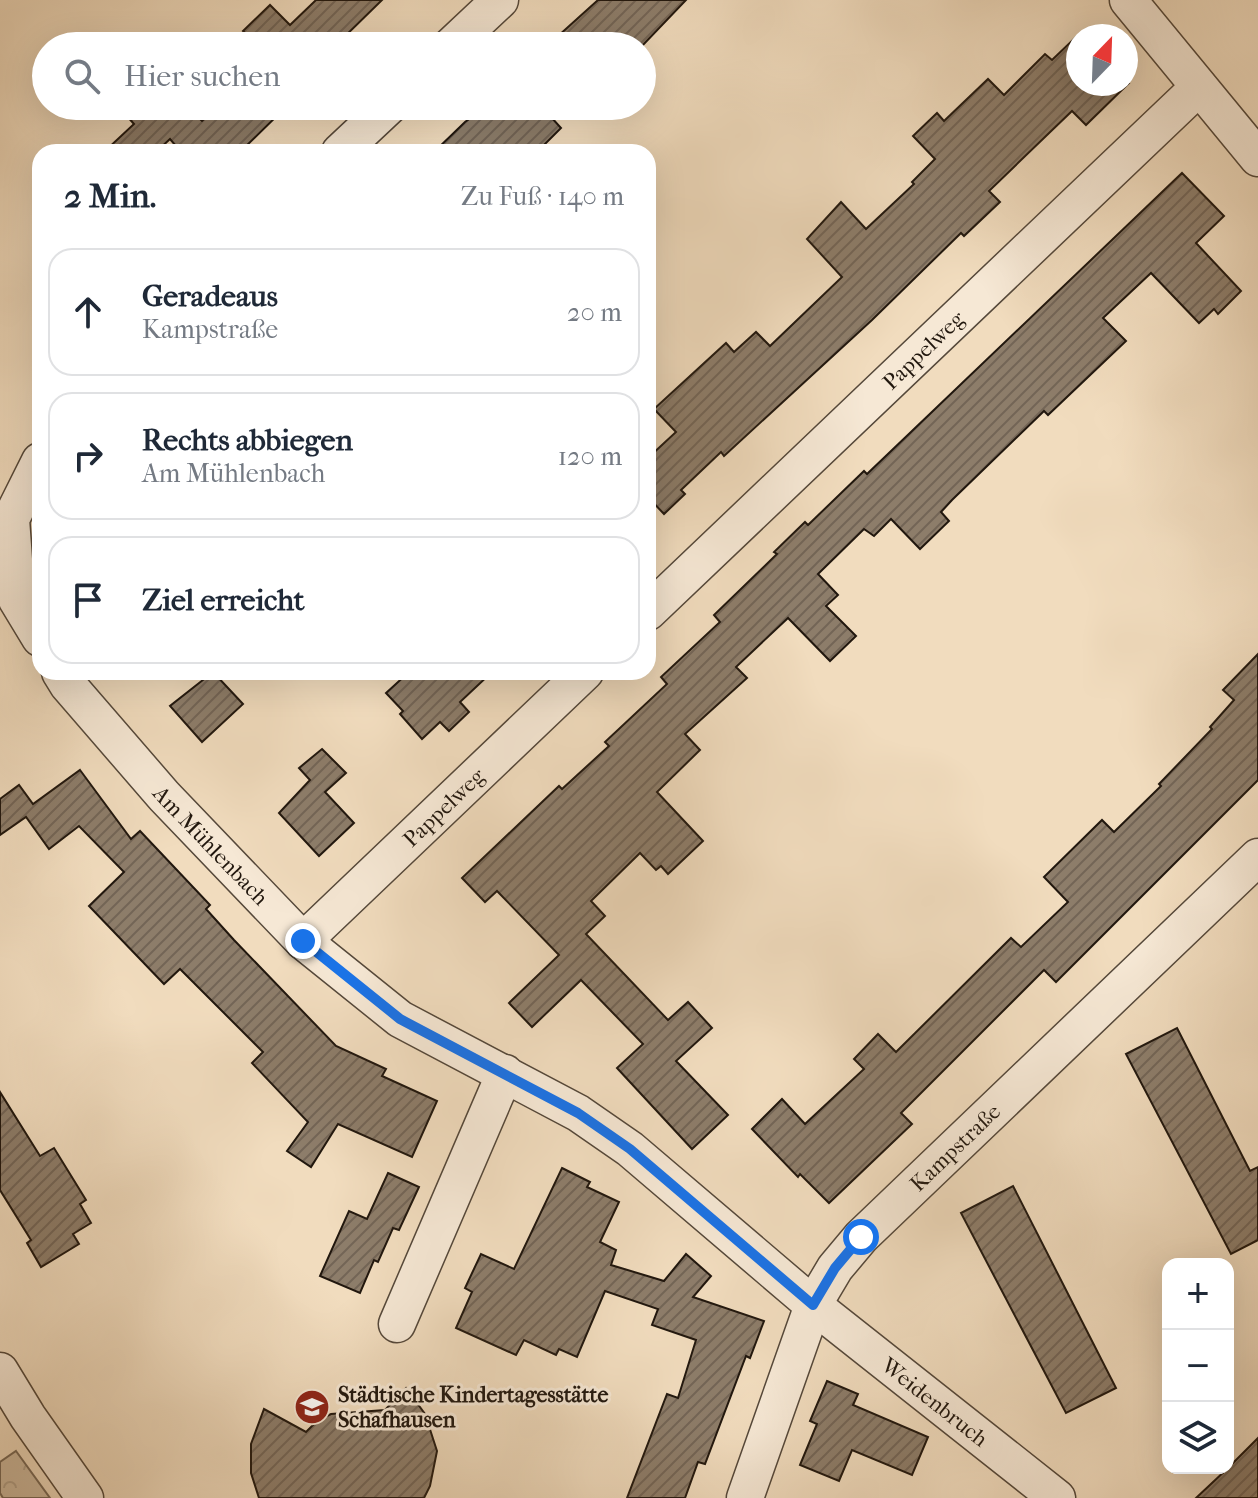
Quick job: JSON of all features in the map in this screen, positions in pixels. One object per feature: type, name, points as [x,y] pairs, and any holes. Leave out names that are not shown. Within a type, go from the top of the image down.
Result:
[{"type":"street","points":[[466,32],[500,0]]},
{"type":"street","points":[[1128,0],[1258,158]]},
{"type":"street","name":"Pappelweg","points":[[656,604],[1199,87]]},
{"type":"street","points":[[349,144],[374,120]]},
{"type":"street","points":[[32,477],[11,519],[17,600],[32,625]]},
{"type":"street","name":"Am Mühlenbach","points":[[65,680],[164,796],[303,941],[400,1019],[578,1113],[630,1149],[813,1305]]},
{"type":"street","name":"Pappelweg","points":[[303,941],[577,680]]},
{"type":"street","name":"Kampstraße","points":[[745,1498],[813,1305],[835,1268],[861,1237],[1258,857]]},
{"type":"street","points":[[397,1324],[505,1073]]},
{"type":"street","name":"Weidenbruch","points":[[813,1305],[1057,1498]]},
{"type":"street","points":[[0,1371],[85,1498]]},
{"type":"green space","points":[[16,1451],[50,1498],[3,1498],[0,1493],[0,1462]]},
{"type":"building","points":[[316,0],[382,0],[349,32],[243,31],[270,5],[290,25]]},
{"type":"building","points":[[598,0],[686,0],[655,32],[563,32]]},
{"type":"building","points":[[1066,47],[1066,96],[1116,96],[1086,125],[1072,111],[989,191],[1000,202],[964,236],[961,233],[724,456],[721,452],[681,490],[685,494],[664,514],[656,506],[656,451],[676,432],[656,411],[656,407],[726,343],[734,352],[756,332],[770,346],[842,277],[807,239],[841,202],[866,229],[914,184],[912,182],[935,159],[913,136],[937,113],[944,121],[988,79],[1004,95],[1045,54],[1052,60]]},
{"type":"building","points":[[130,120],[273,120],[248,144],[174,144],[170,139],[165,144],[113,144],[134,124]]},
{"type":"building","points":[[554,120],[561,128],[545,144],[442,144],[465,122]]},
{"type":"building","points":[[1182,173],[1224,216],[1196,243],[1241,291],[1218,314],[1214,309],[1199,323],[1151,273],[1103,318],[1126,341],[1048,415],[1044,411],[952,500],[941,512],[949,521],[920,549],[891,519],[874,536],[864,529],[818,574],[838,595],[826,606],[856,636],[830,661],[788,618],[736,667],[747,678],[685,734],[700,750],[657,792],[703,841],[668,874],[661,866],[656,870],[640,853],[591,901],[605,916],[586,934],[668,1020],[688,1002],[712,1028],[676,1061],[728,1115],[692,1149],[617,1068],[643,1044],[581,980],[532,1027],[509,1003],[559,955],[497,891],[485,902],[462,878],[559,786],[562,789],[609,746],[605,742],[667,684],[661,677],[720,622],[714,615],[777,554],[774,552],[805,522],[808,525],[864,471],[867,474]]},
{"type":"building","points":[[1258,654],[1258,780],[1056,982],[1044,970],[901,1113],[912,1124],[829,1203],[800,1174],[798,1177],[752,1129],[782,1099],[805,1124],[864,1069],[854,1059],[878,1034],[896,1052],[1011,938],[1021,947],[1068,902],[1044,877],[1102,820],[1114,832],[1161,786],[1159,784],[1212,729],[1210,727],[1234,700],[1223,690]]},
{"type":"building","points":[[203,680],[220,680],[243,704],[202,742],[170,706]]},
{"type":"building","points":[[400,680],[483,680],[460,702],[469,712],[449,731],[440,722],[422,739],[386,693]]},
{"type":"building","points":[[322,749],[346,773],[325,792],[354,823],[319,856],[279,813],[310,780],[299,768]]},
{"type":"building","points":[[80,770],[131,839],[140,831],[210,905],[206,909],[234,940],[336,1046],[386,1069],[382,1076],[437,1101],[412,1157],[338,1124],[311,1167],[287,1151],[308,1122],[252,1063],[263,1052],[180,969],[164,984],[89,906],[124,872],[79,826],[49,849],[26,817],[0,835],[0,799],[19,785],[33,804]]},
{"type":"building","points":[[1177,1028],[1250,1171],[1258,1167],[1258,1240],[1231,1254],[1126,1054]]},
{"type":"building","points":[[0,1092],[40,1156],[54,1148],[86,1200],[80,1204],[91,1223],[73,1234],[79,1244],[41,1267],[27,1243],[31,1240],[0,1190]]},
{"type":"building","points":[[562,1168],[590,1182],[587,1187],[619,1202],[600,1242],[616,1250],[611,1265],[664,1281],[686,1254],[711,1276],[693,1297],[764,1321],[750,1358],[746,1356],[705,1464],[698,1462],[685,1498],[627,1498],[667,1394],[678,1398],[696,1340],[652,1325],[658,1309],[605,1291],[577,1357],[559,1349],[556,1355],[524,1340],[516,1355],[456,1328],[472,1292],[465,1288],[481,1254],[514,1269]]},
{"type":"building","points":[[388,1173],[419,1187],[399,1230],[393,1228],[378,1262],[374,1260],[360,1293],[320,1276],[349,1211],[367,1219]]},
{"type":"building","points":[[1013,1186],[1116,1388],[1066,1413],[961,1213]]},
{"type":"building","points":[[827,1381],[858,1394],[853,1405],[928,1437],[912,1475],[852,1450],[839,1481],[800,1465],[817,1424],[810,1421]]},
{"type":"building","points":[[406,1388],[425,1414],[437,1451],[430,1486],[424,1498],[259,1498],[251,1473],[251,1444],[264,1409],[306,1432],[317,1421],[331,1414],[385,1410]]},
{"type":"building","points":[[1258,1438],[1258,1498],[1196,1498],[1222,1474],[1234,1474],[1234,1462]]},
{"type":"place","name":"Städtische Kindertagesstätte Schafhausen","points":[[312,1407]]},
{"type":"route","points":[[303,941],[400,1019],[578,1113],[630,1149],[813,1305],[835,1268],[861,1237]]}]
